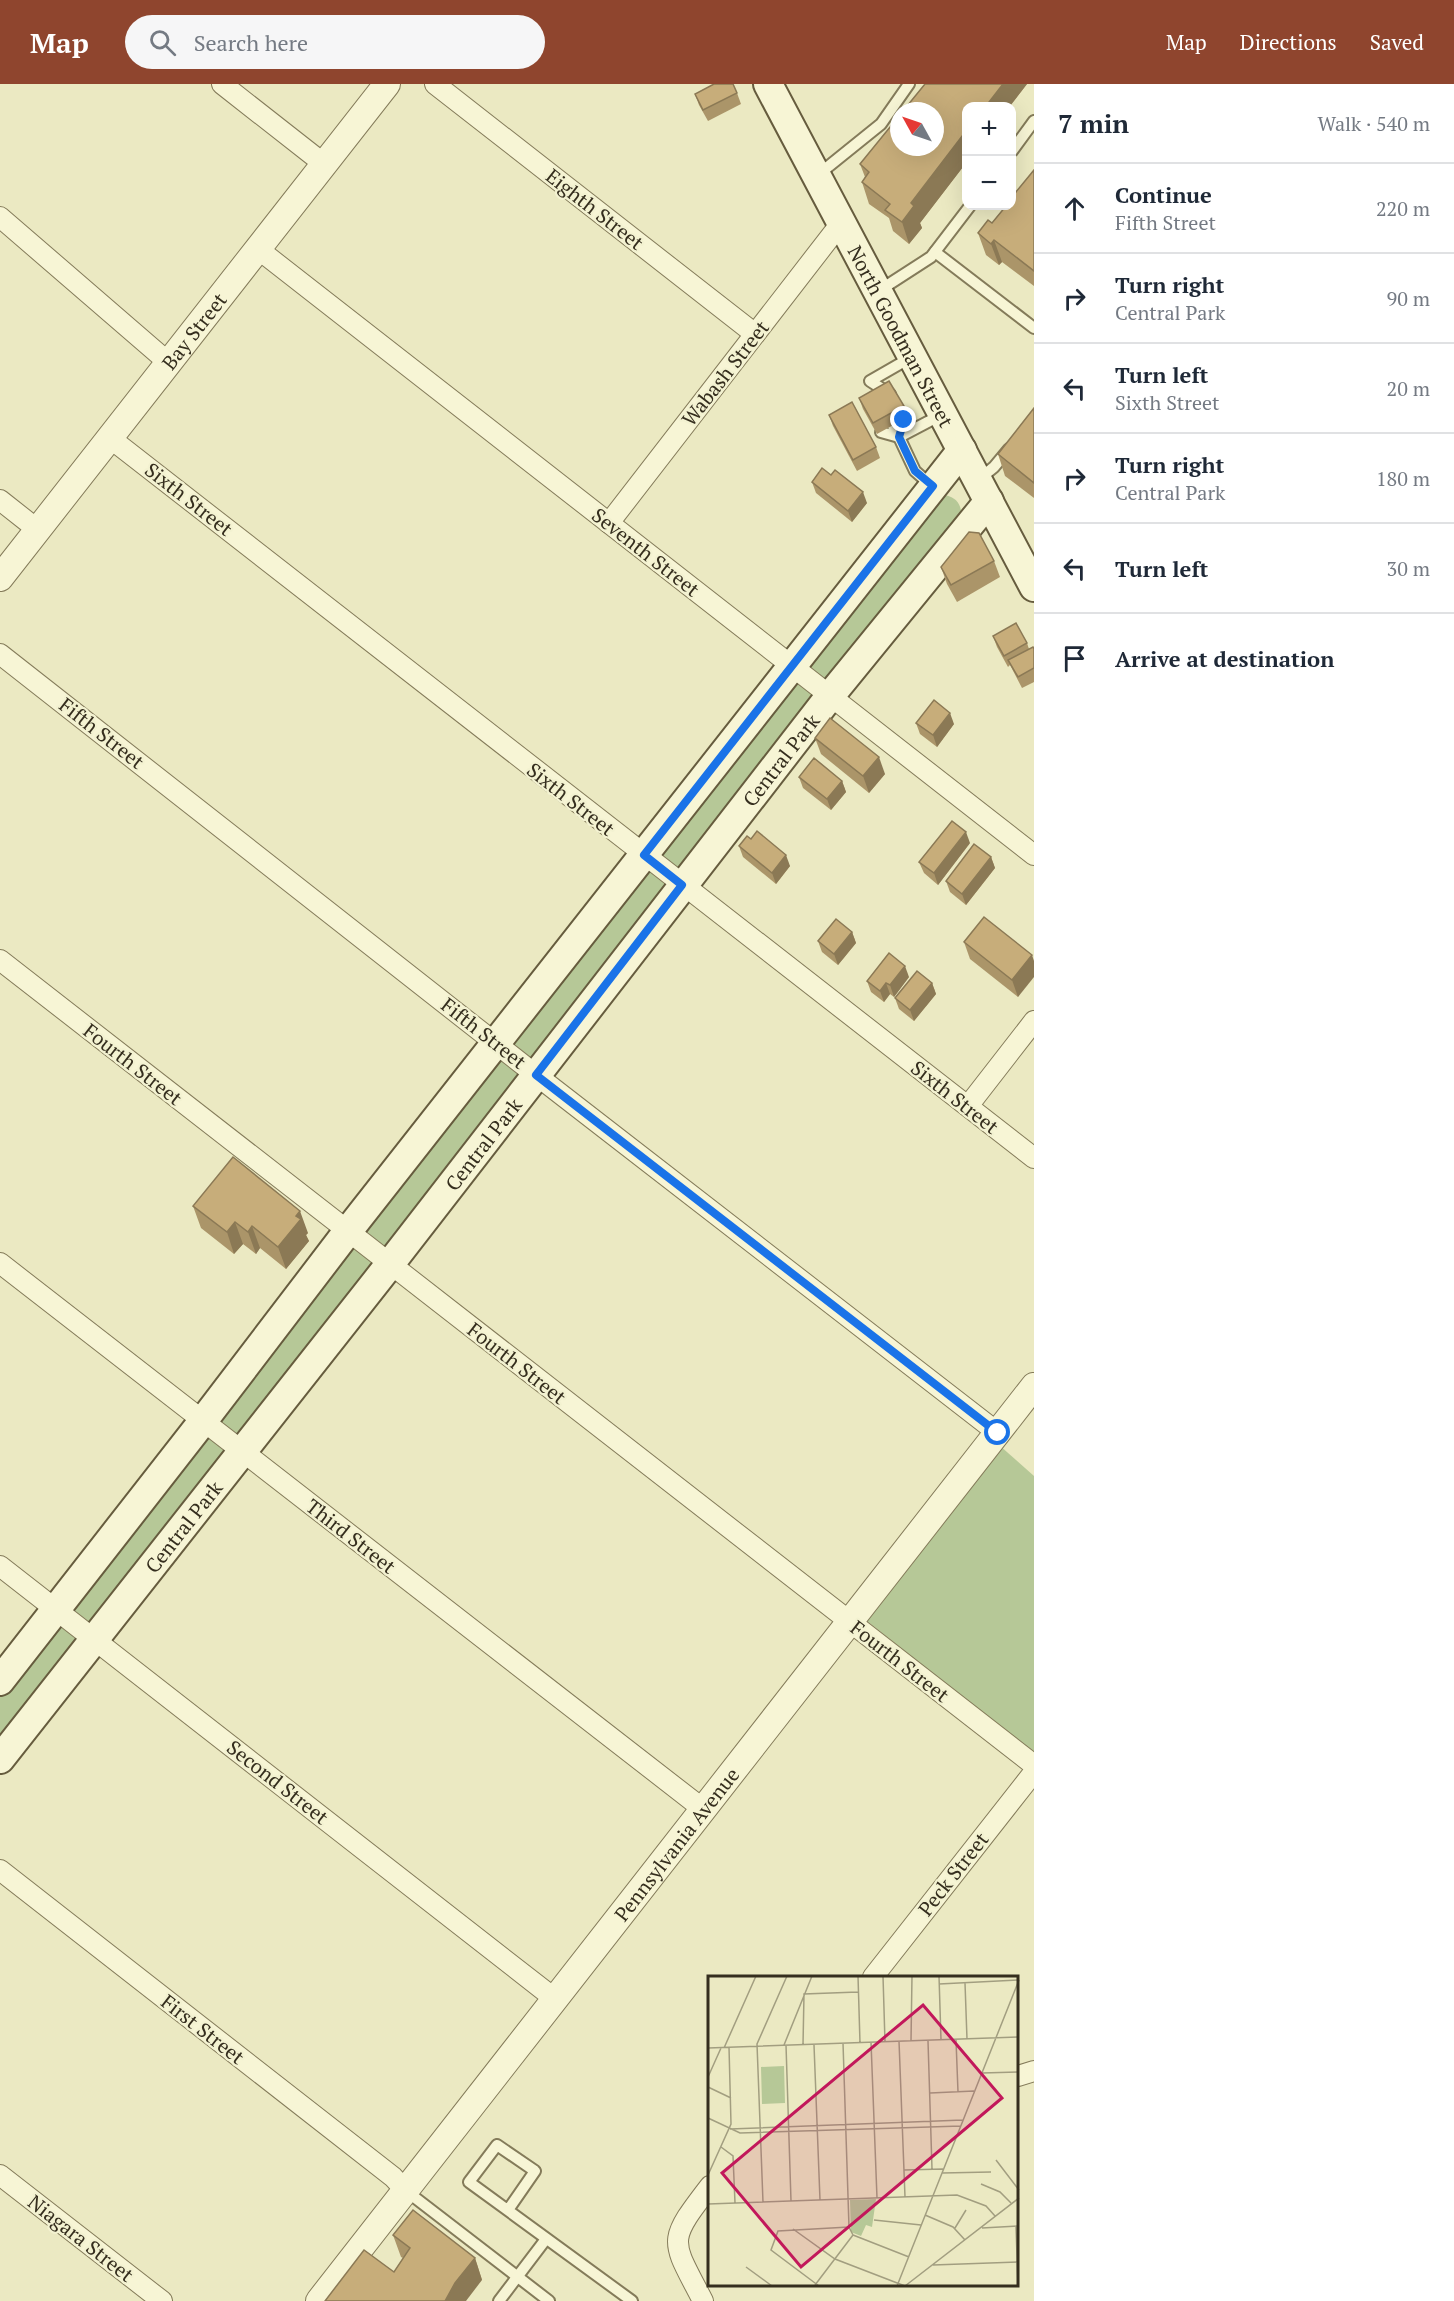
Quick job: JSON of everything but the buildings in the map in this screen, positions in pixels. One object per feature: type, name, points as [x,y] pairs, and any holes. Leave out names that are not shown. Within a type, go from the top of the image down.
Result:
[{"type":"main road","name":"North Goodman Street","points":[[768,84],[983,491],[1031,574]]},
{"type":"main road","points":[[0,1681],[348,1231],[962,450]]},
{"type":"main road","name":"Central Park","points":[[0,1760],[390,1264],[830,696],[983,491]]},
{"type":"street","points":[[222,84],[324,164]]},
{"type":"street","name":"Bay Street","points":[[0,578],[387,84]]},
{"type":"street","name":"Eighth Street","points":[[435,84],[755,334]]},
{"type":"street","points":[[0,217],[169,363]]},
{"type":"street","name":"Wabash Street","points":[[609,523],[841,223]]},
{"type":"street","name":"Seventh Street","points":[[258,249],[1034,855]]},
{"type":"street","name":"Sixth Street","points":[[110,438],[1034,1158]]},
{"type":"street","points":[[0,500],[38,530]]},
{"type":"street","name":"Fifth Street","points":[[0,654],[536,1075],[998,1433]]},
{"type":"street","name":"Fourth Street","points":[[0,960],[1034,1765]]},
{"type":"street","points":[[968,1106],[1034,1021]]},
{"type":"street","name":"Third Street","points":[[0,1263],[703,1809]]},
{"type":"street","name":"Pennsylvania Avenue","points":[[319,2301],[1034,1386]]},
{"type":"street","name":"Second Street","points":[[0,1566],[555,1999]]},
{"type":"street","name":"Peck Street","points":[[874,1976],[1034,1772]]},
{"type":"street","name":"First Street","points":[[0,1870],[393,2178],[405,2190]]},
{"type":"street","points":[[1019,2075],[1034,2071]]},
{"type":"street","name":"Niagara Street","points":[[0,2175],[162,2301]]},
{"type":"street","points":[[703,2301],[679,2253],[677,2242],[686,2217],[708,2189]]},
{"type":"lane","points":[[816,176],[881,124],[909,84]]},
{"type":"lane","points":[[1016,146],[1032,129]]},
{"type":"lane","points":[[877,292],[931,257],[967,210]]},
{"type":"lane","points":[[935,252],[1034,328]]},
{"type":"lane","points":[[869,385],[912,357]]},
{"type":"lane","points":[[869,385],[891,394]]},
{"type":"lane","points":[[869,385],[879,400]]},
{"type":"lane","points":[[881,432],[899,437],[943,415]]},
{"type":"lane","points":[[899,437],[904,420]]},
{"type":"lane","points":[[893,426],[915,471],[933,486]]},
{"type":"lane","points":[[983,491],[994,467],[1014,443]]},
{"type":"lane","points":[[508,2210],[535,2171],[497,2145],[469,2182],[632,2301]]},
{"type":"lane","points":[[405,2190],[549,2301]]},
{"type":"lane","points":[[499,2301],[546,2239]]},
{"type":"green space","points":[[945,495],[957,502],[962,515],[0,1746],[0,1692]]},
{"type":"green space","points":[[999,1445],[1034,1476],[1034,1754],[867,1621],[867,1615]]},
{"type":"route","points":[[904,420],[899,437],[915,471],[933,486],[644,855],[682,885],[536,1075],[998,1433]]}]
